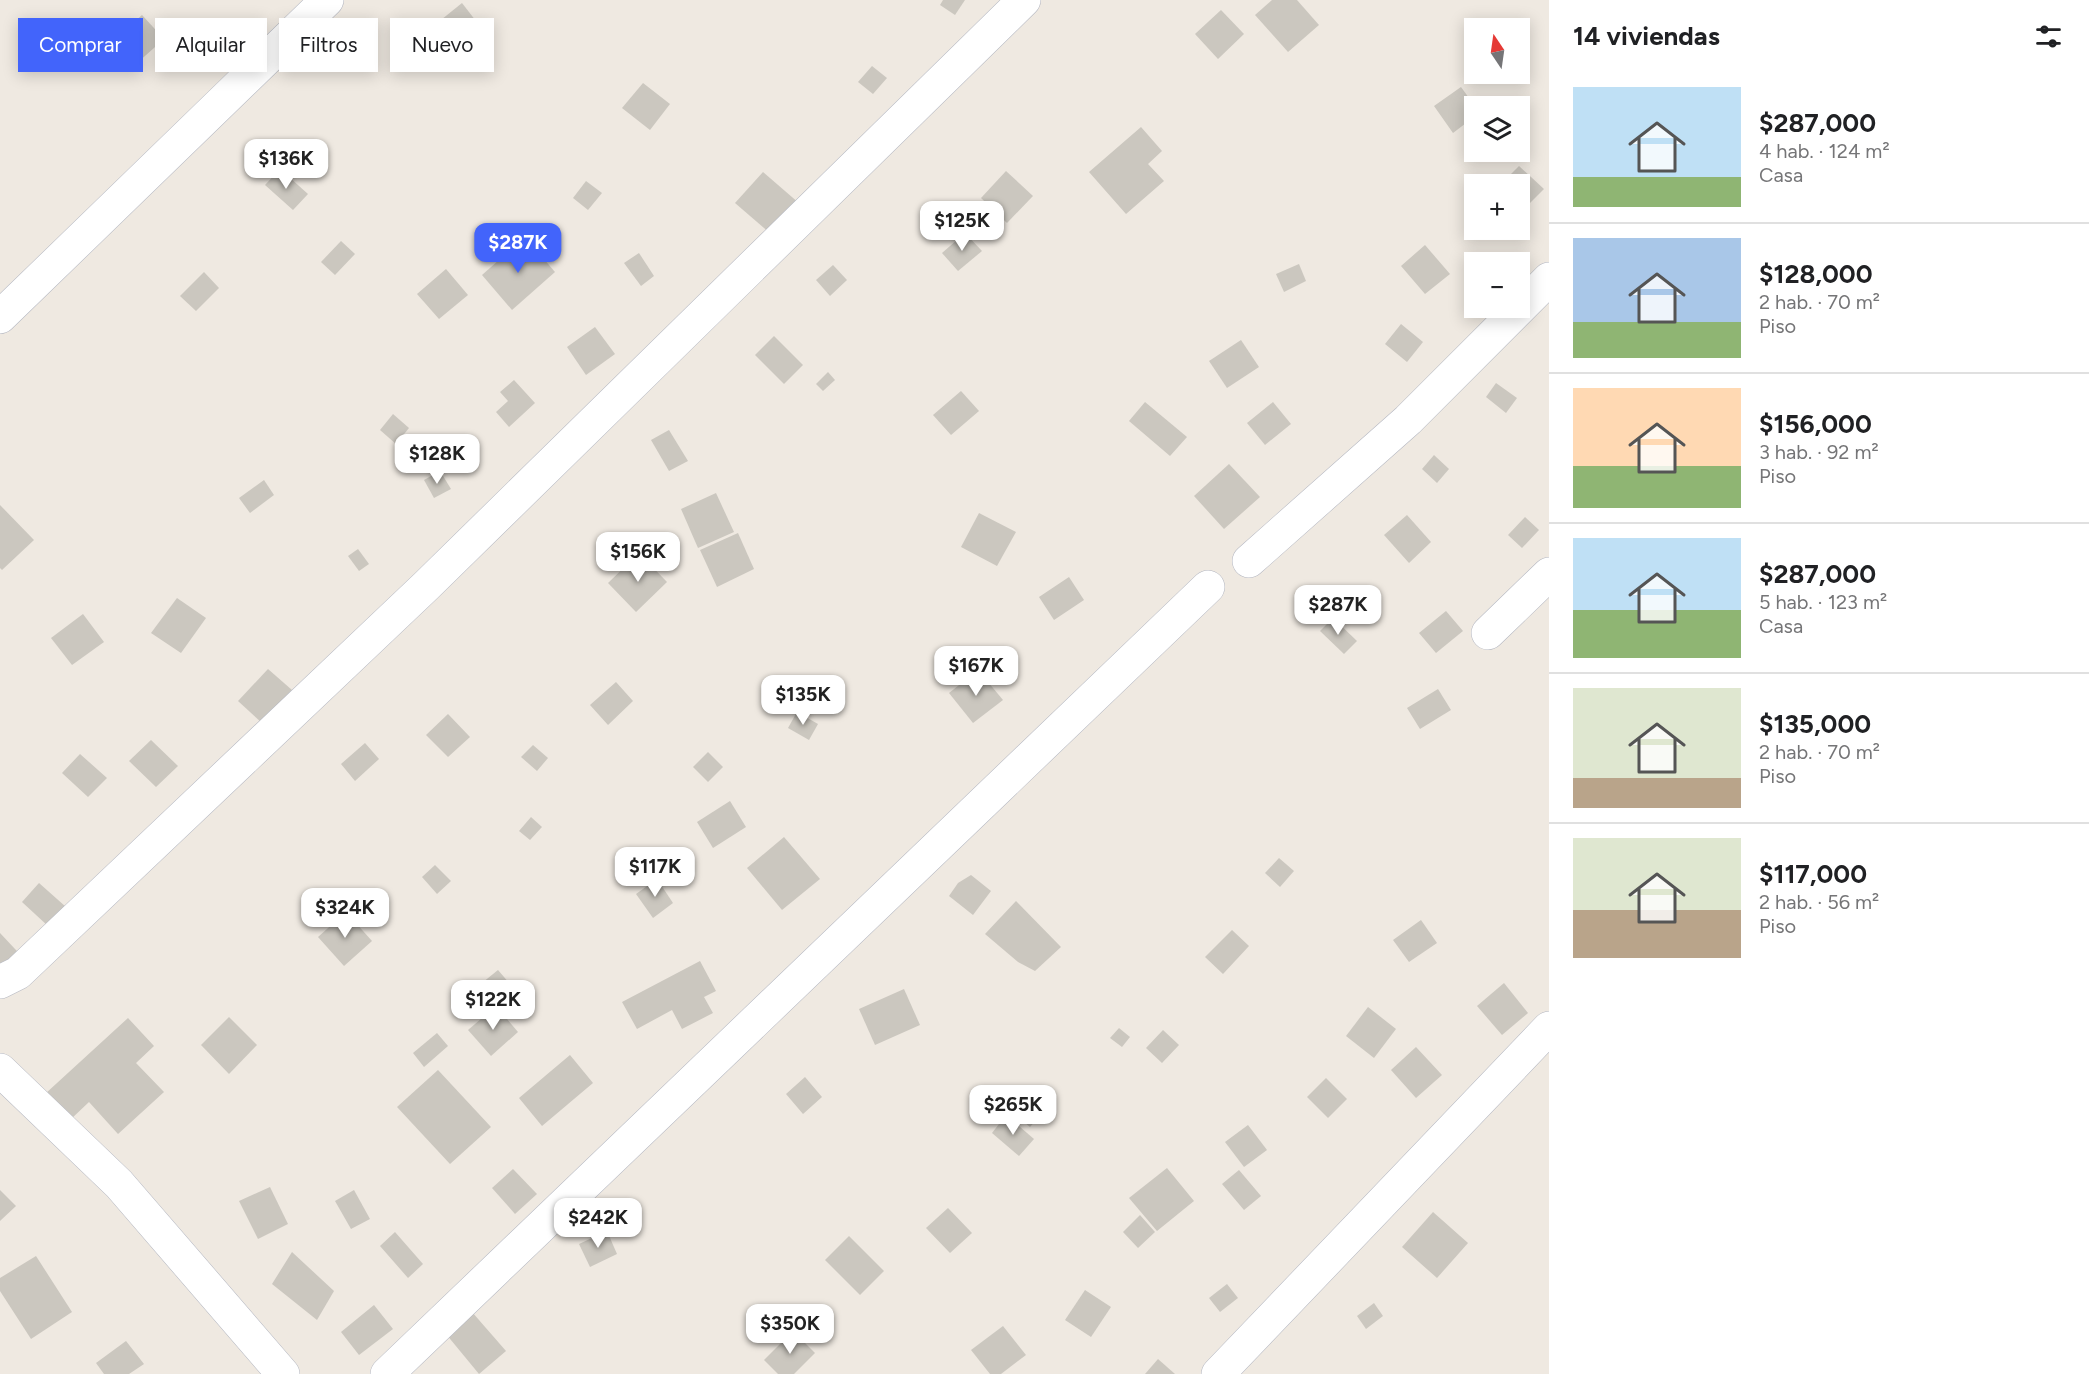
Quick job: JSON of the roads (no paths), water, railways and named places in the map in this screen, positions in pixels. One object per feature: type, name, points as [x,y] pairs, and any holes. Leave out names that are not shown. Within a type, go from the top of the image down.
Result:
[{"type":"street","points":[[0,317],[327,0]]},
{"type":"street","points":[[0,982],[18,973],[426,585],[1024,0]]},
{"type":"street","points":[[1249,561],[1408,420],[1549,279]]},
{"type":"street","points":[[1488,633],[1549,574]]},
{"type":"street","points":[[387,1374],[1208,587]]},
{"type":"street","points":[[1218,1374],[1549,1028]]},
{"type":"street","points":[[0,1070],[119,1185],[282,1374]]}]
